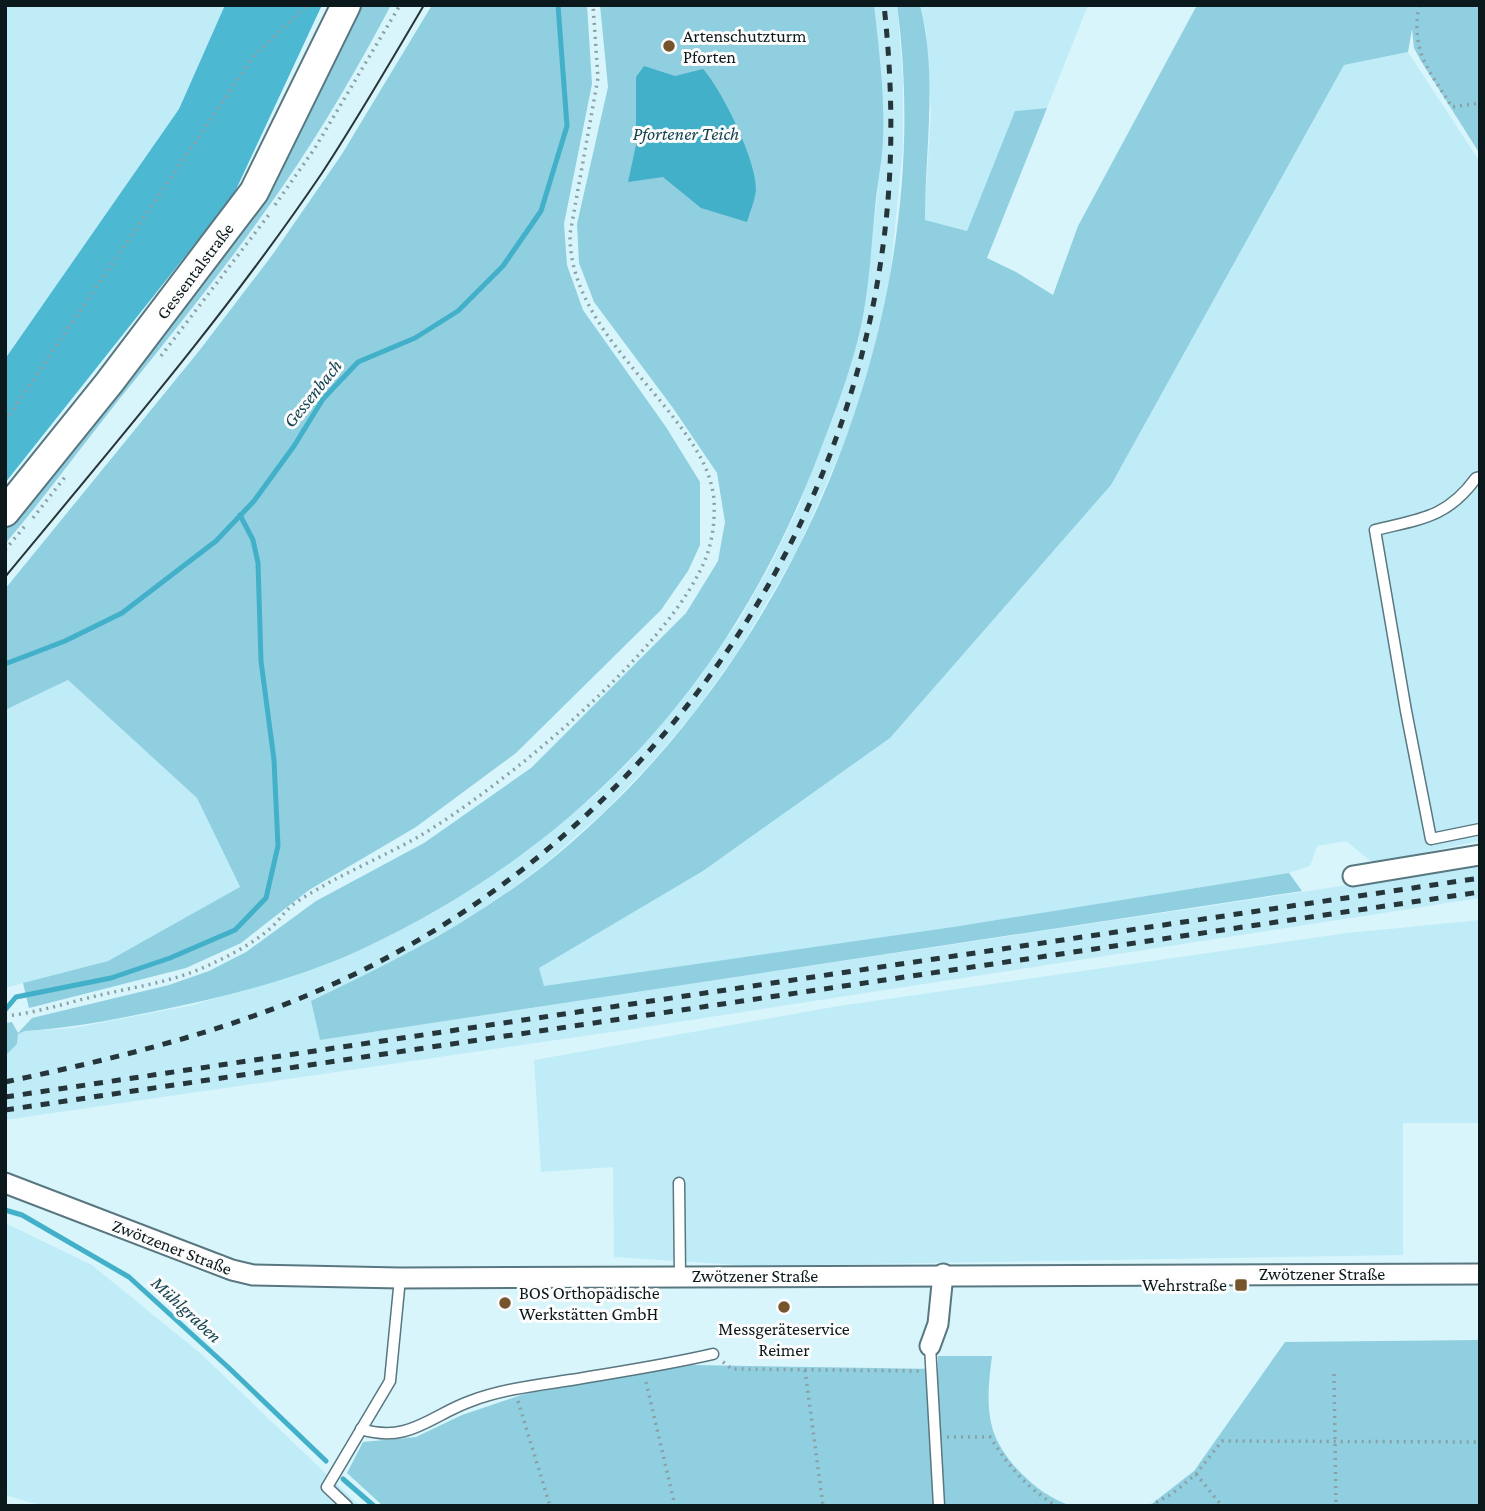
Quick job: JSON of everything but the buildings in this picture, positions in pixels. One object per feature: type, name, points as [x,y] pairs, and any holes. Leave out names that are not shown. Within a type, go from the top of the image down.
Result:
[{"type":"main road","name":"Gessentalstraße","points":[[5,512],[109,383],[254,192],[346,5]]},
{"type":"street","points":[[1353,876],[1480,855]]},
{"type":"street","name":"Zwötzener Straße","points":[[5,1183],[232,1270],[253,1275],[400,1278],[1480,1274]]},
{"type":"street","points":[[930,1346],[938,1324],[943,1275]]},
{"type":"lane","points":[[1480,477],[1476,478],[1464,495],[1449,508],[1431,517],[1375,530],[1431,839],[1480,829]]},
{"type":"lane","points":[[679,1183],[680,1276]]},
{"type":"lane","points":[[347,1506],[327,1487],[390,1381],[400,1278]]},
{"type":"lane","points":[[930,1346],[939,1506]]},
{"type":"lane","points":[[361,1429],[377,1434],[415,1430],[470,1401],[515,1389],[713,1354]]},
{"type":"path","points":[[5,421],[254,56],[307,5]]},
{"type":"path","points":[[5,1016],[171,979],[208,966],[259,937],[299,901],[419,836],[502,777],[587,706],[647,644],[672,614],[698,575],[707,554],[714,516],[713,496],[703,462],[687,435],[588,307],[570,250],[570,234],[598,78],[593,5]]},
{"type":"path","points":[[1419,5],[1415,27],[1417,47],[1452,107],[1480,103]]},
{"type":"path","points":[[713,1354],[732,1369],[931,1371]]},
{"type":"path","points":[[643,1368],[675,1506]]},
{"type":"path","points":[[805,1370],[823,1506]]},
{"type":"path","points":[[1335,1374],[1336,1506]]},
{"type":"path","points":[[515,1389],[550,1506]]},
{"type":"path","points":[[935,1437],[990,1437],[1010,1468],[1029,1488],[1056,1506]]},
{"type":"path","points":[[1150,1506],[1174,1493],[1196,1474],[1222,1441],[1480,1442]]},
{"type":"path","points":[[1196,1474],[1222,1506]]},
{"type":"shaded area","points":[[5,5],[225,5],[179,109],[5,359]]},
{"type":"shaded area","points":[[225,5],[322,5],[233,196],[5,483],[5,359],[179,109]]},
{"type":"shaded area","points":[[356,5],[391,5],[341,96],[299,161],[224,267],[5,544],[5,526],[201,276]]},
{"type":"shaded area","points":[[432,5],[587,5],[592,84],[564,224],[567,265],[583,310],[666,427],[700,482],[700,545],[688,571],[661,610],[516,753],[416,827],[309,890],[241,943],[186,968],[29,1008],[23,983],[108,961],[240,887],[197,798],[68,680],[5,710],[5,589],[199,351],[273,254],[342,154]]},
{"type":"shaded area","points":[[600,5],[874,5],[880,56],[883,140],[859,335],[846,381],[818,456],[782,538],[741,614],[693,685],[639,750],[579,808],[513,861],[440,909],[335,961],[257,987],[119,1018],[25,1031],[18,1034],[17,1044],[5,1056],[5,1023],[12,1022],[18,1033],[32,1018],[169,985],[209,971],[246,952],[316,901],[424,843],[531,768],[686,613],[718,561],[725,522],[717,473],[673,408],[594,302],[579,263],[577,224],[608,87]]},
{"type":"shaded area","points":[[874,5],[897,5],[903,79],[903,148],[890,277],[877,340],[855,418],[798,549],[739,650],[693,714],[605,811],[547,862],[492,904],[386,966],[311,1001],[320,1040],[1480,865],[1480,898],[626,1030],[5,1120],[5,1056],[17,1044],[18,1034],[25,1031],[73,1028],[193,1005],[288,976],[357,951],[430,914],[530,849],[593,797],[629,762],[737,624],[771,564],[800,504],[868,280],[883,140]]},
{"type":"shaded area","points":[[897,5],[920,5],[925,32],[929,112],[925,220],[967,231],[1015,111],[1047,108],[987,258],[1053,295],[1078,226],[1197,5],[1480,5],[1480,154],[1421,61],[1414,48],[1412,29],[1408,52],[1344,65],[1111,485],[890,738],[703,871],[539,968],[544,986],[953,927],[1289,873],[1302,891],[320,1040],[311,1001],[403,955],[491,904],[547,863],[634,782],[712,690],[777,588],[830,478],[870,363],[895,244],[904,124]]},
{"type":"shaded area","points":[[920,5],[1088,5],[1047,108],[1015,111],[967,231],[924,220],[931,112],[926,30]]},
{"type":"shaded area","points":[[1408,52],[1480,162],[1480,841],[1373,863],[1346,841],[1317,846],[1310,866],[1289,873],[953,927],[544,987],[538,968],[703,871],[890,738],[1111,485],[1344,65]]},
{"type":"shaded area","points":[[68,680],[197,798],[240,888],[108,961],[5,988],[5,710]]},
{"type":"shaded area","points":[[1480,920],[1480,1123],[1403,1123],[1403,1255],[754,1266],[614,1257],[613,1167],[541,1172],[534,1060],[839,1006],[1347,933]]},
{"type":"shaded area","points":[[5,1223],[92,1265],[200,1353],[360,1506],[43,1506],[5,1495]]},
{"type":"shaded area","points":[[1480,1340],[1480,1506],[1149,1506],[1194,1471],[1285,1342]]},
{"type":"shaded area","points":[[938,1356],[992,1356],[989,1409],[997,1440],[1023,1476],[1047,1494],[1072,1506],[383,1506],[347,1473],[363,1442],[416,1437],[462,1415],[524,1394],[693,1365],[938,1369]]},
{"type":"water","name":"Pfortener Teich","points":[[644,66],[675,76],[703,69],[711,79],[737,127],[755,177],[756,190],[747,222],[701,208],[663,177],[628,182],[636,145],[636,77]]},
{"type":"waterway","name":"Gessenbach","points":[[5,664],[65,641],[122,613],[216,541],[254,501],[294,446],[323,399],[358,362],[415,338],[458,311],[503,266],[541,211],[567,126],[558,5]]},
{"type":"waterway","points":[[5,1010],[16,997],[111,978],[170,958],[235,930],[266,898],[278,846],[274,760],[261,661],[258,563],[253,540],[240,515]]},
{"type":"waterway","name":"Mühlgraben","points":[[5,1210],[22,1215],[129,1277],[326,1461]]},
{"type":"waterway","name":"Mühlgraben","points":[[343,1479],[374,1506]]},
{"type":"tram line","points":[[5,577],[168,379],[285,226],[322,173],[424,5]]},
{"type":"railway","points":[[5,1082],[107,1059],[208,1031],[306,996],[401,950],[494,891],[579,822],[656,743],[723,657],[780,564],[826,465],[860,361],[882,253],[889,191],[890,98],[884,5]]},
{"type":"railway","points":[[5,1097],[1480,878]]},
{"type":"railway","points":[[5,1110],[1480,892]]},
{"type":"place","name":"Artenschutzturm Pforten","points":[[669,46]]},
{"type":"place","name":"Wehrstraße","points":[[1241,1285]]},
{"type":"place","name":"BOS Orthopädische Werkstätten GmbH","points":[[505,1303]]},
{"type":"place","name":"Messgeräteservice Reimer","points":[[784,1307]]}]
